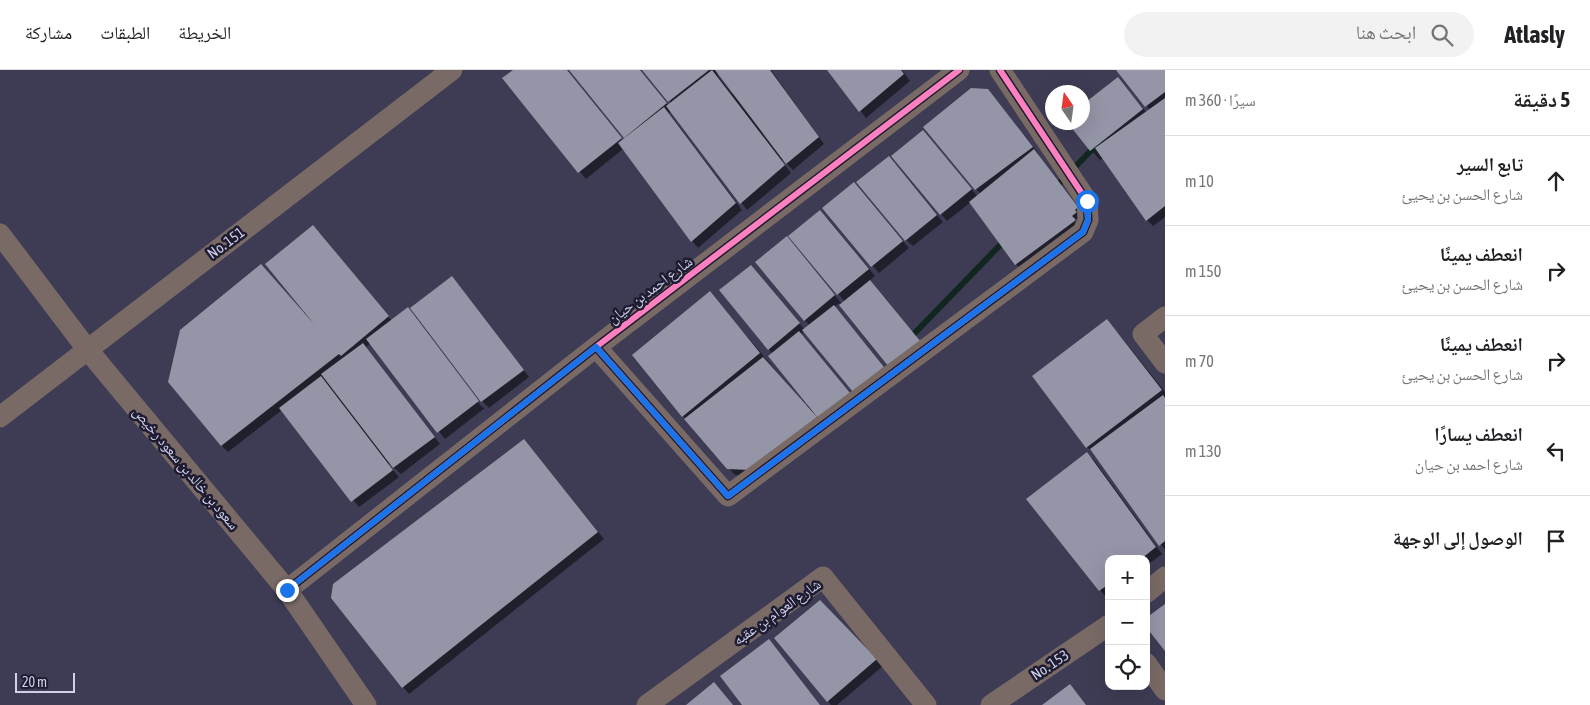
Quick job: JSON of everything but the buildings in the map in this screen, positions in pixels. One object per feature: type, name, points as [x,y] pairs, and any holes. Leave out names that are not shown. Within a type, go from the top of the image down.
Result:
[{"type":"street","name":"No. 151","points":[[0,417],[452,70]]},
{"type":"street","name":"شارع احمد بن حيان","points":[[287,590],[596,347],[959,70]]},
{"type":"street","points":[[596,347],[728,496],[1083,232],[1088,220],[1087,201],[1000,70]]},
{"type":"street","name":"سعود بن خالد بن سعود رخيص","points":[[0,234],[87,349],[287,590],[366,705]]},
{"type":"street","points":[[1165,317],[1143,334],[1165,363]]},
{"type":"street","points":[[1150,590],[1165,577]]},
{"type":"street","name":"شارع العوام بن عقبه","points":[[647,705],[824,578],[926,705]]},
{"type":"street","name":"No. 153","points":[[991,705],[1105,628]]},
{"type":"street","points":[[1150,669],[1165,690]]},
{"type":"waterway","points":[[1055,188],[1100,141]]},
{"type":"waterway","points":[[909,339],[1005,240]]},
{"type":"cycle path","points":[[287,590],[596,347],[959,70]]},
{"type":"cycle path","points":[[596,347],[728,496],[1083,232],[1088,220],[1087,201],[1000,70]]},
{"type":"route","points":[[287,590],[596,347],[728,496],[1083,232],[1088,220],[1087,201]]}]
